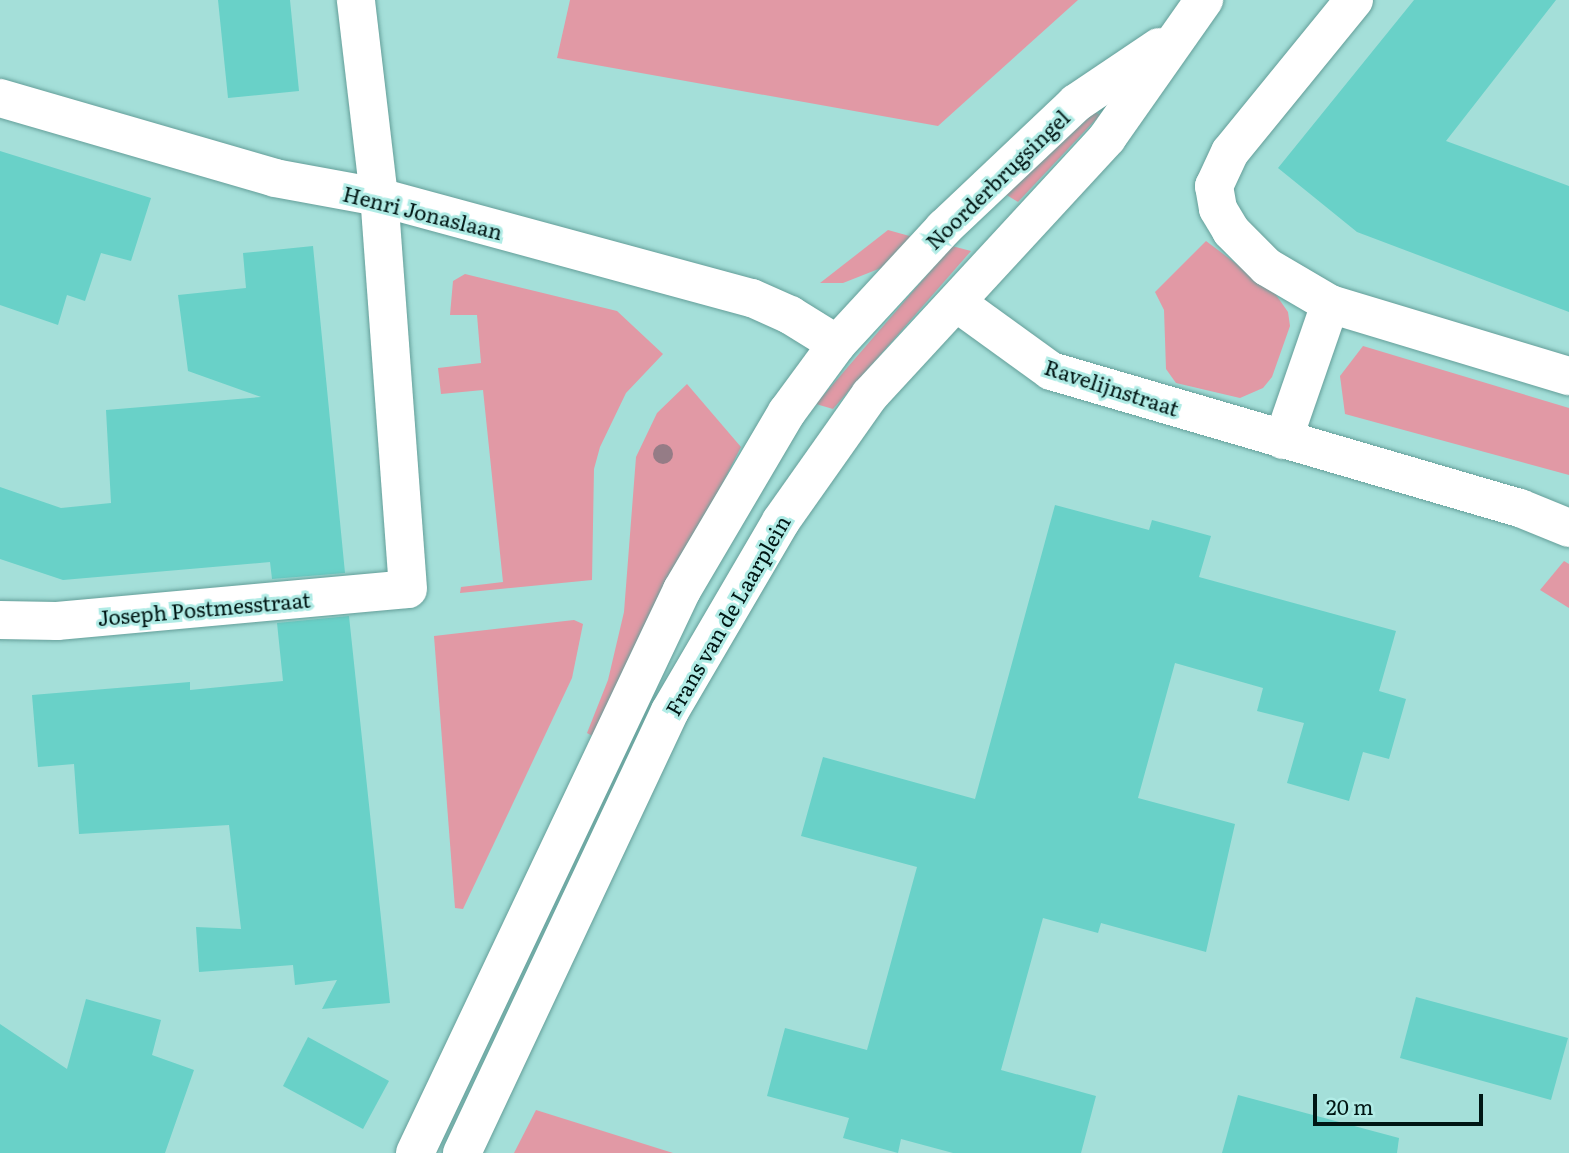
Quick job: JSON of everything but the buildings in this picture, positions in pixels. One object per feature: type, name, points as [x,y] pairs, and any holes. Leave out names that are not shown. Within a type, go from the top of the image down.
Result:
[{"type":"street","points":[[356,0],[379,197]]},
{"type":"street","name":"Noorderbrugsingel","points":[[957,303],[1107,138],[1175,36],[1204,0]]},
{"type":"street","points":[[1354,0],[1230,152],[1214,186],[1218,209],[1231,231],[1267,267],[1330,304],[1569,376]]},
{"type":"street","name":"Noorderbrugsingel","points":[[837,344],[944,228],[1076,103],[1175,36]]},
{"type":"street","name":"Henri Jonaslaan","points":[[0,98],[275,178],[379,197],[752,298],[790,315],[837,344]]},
{"type":"street","name":"Joseph Postmesstraat","points":[[0,620],[57,621],[408,589],[379,197]]},
{"type":"street","name":"Ravelijnstraat","points":[[957,303],[1051,371],[1520,508],[1569,528]]},
{"type":"street","name":"Frans van de Laarplein","points":[[462,1153],[549,962],[670,711],[730,603],[843,429],[957,303]]},
{"type":"street","points":[[1283,440],[1330,304]]},
{"type":"street","name":"Frans van de Laarplein","points":[[415,1153],[510,945],[682,590],[787,412],[837,344]]},
{"type":"shaded area","points":[[570,0],[1078,0],[938,126],[557,58]]},
{"type":"shaded area","points":[[1095,112],[1100,115],[1018,202],[1005,194]]},
{"type":"shaded area","points":[[888,230],[913,237],[881,268],[843,283],[820,283]]},
{"type":"shaded area","points":[[1206,241],[1274,292],[1288,312],[1290,326],[1272,377],[1263,388],[1240,398],[1176,383],[1166,369],[1164,310],[1155,292]]},
{"type":"shaded area","points":[[952,246],[971,251],[833,409],[816,404]]},
{"type":"shaded area","points":[[465,274],[617,311],[663,354],[626,393],[600,447],[594,469],[592,580],[460,593],[461,587],[503,582],[483,390],[441,394],[438,368],[481,363],[477,315],[450,315],[453,281]]},
{"type":"shaded area","points":[[1363,346],[1569,408],[1569,475],[1345,414],[1340,376]]},
{"type":"shaded area","points":[[687,384],[741,447],[594,737],[587,733],[608,680],[624,612],[636,457],[657,413]]},
{"type":"shaded area","points":[[1564,561],[1569,564],[1569,608],[1540,590]]},
{"type":"shaded area","points":[[574,620],[583,624],[572,678],[463,909],[455,908],[434,636]]},
{"type":"shaded area","points":[[536,1110],[673,1153],[514,1153]]}]
